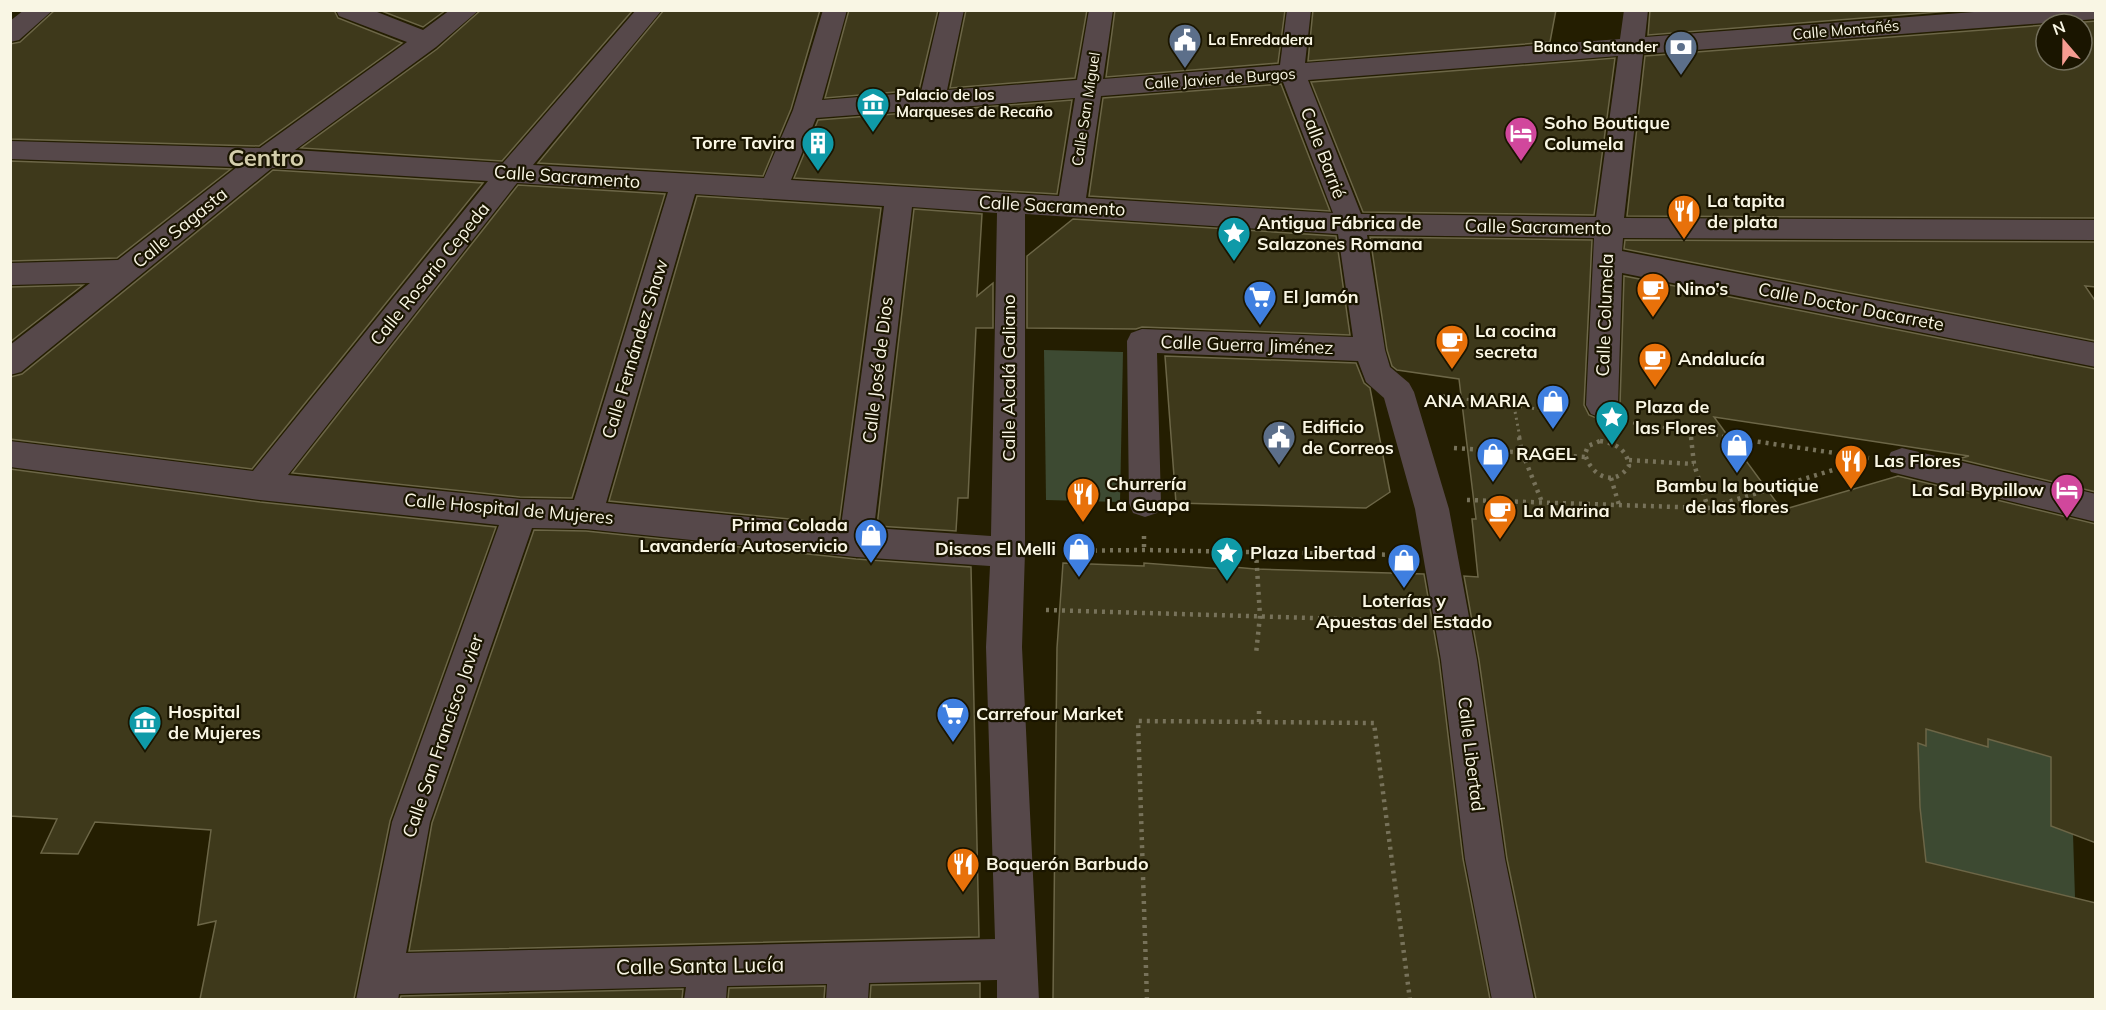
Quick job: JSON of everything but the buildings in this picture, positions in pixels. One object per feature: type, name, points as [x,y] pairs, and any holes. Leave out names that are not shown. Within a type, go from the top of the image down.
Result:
[{"type":"street","points":[[10,34],[41,10]]},
{"type":"street","points":[[348,10],[427,41]]},
{"type":"street","name":"Calle Sagasta","points":[[10,363],[266,158],[467,10]]},
{"type":"street","name":"Calle Rosario Cepeda","points":[[260,486],[510,173],[650,10]]},
{"type":"street","points":[[772,190],[806,110],[834,10]]},
{"type":"street","points":[[932,101],[952,10]]},
{"type":"street","name":"Calle San Miguel","points":[[1071,207],[1101,10]]},
{"type":"street","name":"Calle Barrié","points":[[1299,10],[1292,73],[1351,224],[1370,350],[1377,373],[1398,392]]},
{"type":"street","name":"Calle Columela","points":[[1602,405],[1609,228],[1636,10]]},
{"type":"street","name":"Calle Montañés","points":[[1633,45],[2096,11]]},
{"type":"street","name":"Calle Javier de Burgos","points":[[806,110],[1633,45]]},
{"type":"street","name":"Calle Sacramento","points":[[10,150],[266,158],[1351,224],[1609,228],[2096,230]]},
{"type":"street","name":"Calle Fernández Shaw","points":[[586,514],[684,184]]},
{"type":"street","name":"Calle José de Dios","points":[[856,542],[899,198]]},
{"type":"street","name":"Calle Alcalá Galiano","points":[[1008,552],[1011,204]]},
{"type":"street","name":"Calle Doctor Dacarrete","points":[[1607,259],[2096,355]]},
{"type":"street","points":[[10,274],[126,271]]},
{"type":"street","name":"Calle Guerra Jiménez","points":[[1145,503],[1142,341],[1370,350]]},
{"type":"street","name":"Calle Libertad","points":[[1398,392],[1430,503],[1442,556],[1485,859],[1513,999]]},
{"type":"street","name":"Calle Hospital de Mujeres","points":[[10,454],[260,486],[520,513],[586,514],[856,542],[1008,552]]},
{"type":"street","points":[[1902,462],[2096,508]]},
{"type":"street","name":"Calle San Francisco Javier","points":[[380,987],[411,822],[520,513]]},
{"type":"street","points":[[1008,552],[1004,647],[1018,999]]},
{"type":"street","name":"Calle Santa Lucía","points":[[380,987],[848,982],[1017,959]]},
{"type":"path","points":[[1398,392],[1427,393],[1570,414]]},
{"type":"path","points":[[1514,406],[1522,452],[1543,503]]},
{"type":"path","points":[[1430,503],[1543,503],[1708,508],[1873,458],[1625,422]]},
{"type":"path","points":[[1690,431],[1694,464],[1708,508]]},
{"type":"path","points":[[1607,441],[1622,448],[1629,460],[1628,471],[1611,478],[1596,473],[1585,457],[1585,451],[1593,443],[1607,441]]},
{"type":"path","points":[[1414,445],[1585,457]]},
{"type":"path","points":[[1629,460],[1694,464]]},
{"type":"path","points":[[1611,478],[1619,506]]},
{"type":"path","points":[[1008,552],[1144,550],[1442,556]]},
{"type":"path","points":[[1256,552],[1260,616],[1256,654]]},
{"type":"path","points":[[1006,609],[1453,622]]},
{"type":"path","points":[[1259,711],[1259,722]]},
{"type":"path","points":[[1147,999],[1138,721],[1374,723],[1410,999]]},
{"type":"green space","points":[[1044,350],[1123,352],[1120,502],[1046,500]]},
{"type":"green space","points":[[1926,729],[1987,747],[1988,739],[2051,757],[2051,825],[2073,834],[2075,898],[1926,862],[1920,807],[1918,743],[1926,745]]},
{"type":"place","name":"La Enredadera","points":[[1185,69]]},
{"type":"place","name":"Banco Santander","points":[[1681,76]]},
{"type":"place","name":"Palacio de los Marqueses de Recaño","points":[[873,133]]},
{"type":"place","name":"Soho Boutique Columela","points":[[1521,162]]},
{"type":"place","name":"Torre Tavira","points":[[818,172]]},
{"type":"place","name":"La tapita de plata","points":[[1684,240]]},
{"type":"place","name":"Antigua Fábrica de Salazones Romana","points":[[1234,262]]},
{"type":"place","name":"Nino’s","points":[[1653,318]]},
{"type":"place","name":"El Jamón","points":[[1260,326]]},
{"type":"place","name":"La cocina secreta","points":[[1452,370]]},
{"type":"place","name":"Andalucía","points":[[1655,388]]},
{"type":"place","name":"ANA MARIA","points":[[1553,430]]},
{"type":"place","name":"Plaza de las Flores","points":[[1612,446]]},
{"type":"place","name":"Edificio de Correos","points":[[1279,466]]},
{"type":"place","name":"Bambu la boutique de las flores","points":[[1737,474]]},
{"type":"place","name":"RAGEL","points":[[1493,483]]},
{"type":"place","name":"Las Flores","points":[[1851,490]]},
{"type":"place","name":"La Sal Bypillow","points":[[2067,519]]},
{"type":"place","name":"Churrería La Guapa","points":[[1083,523]]},
{"type":"place","name":"La Marina","points":[[1500,540]]},
{"type":"place","name":"Prima Colada Lavandería Autoservicio","points":[[871,564]]},
{"type":"place","name":"Discos El Melli","points":[[1079,578]]},
{"type":"place","name":"Plaza Libertad","points":[[1227,582]]},
{"type":"place","name":"Loterías y Apuestas del Estado","points":[[1404,589]]},
{"type":"place","name":"Carrefour Market","points":[[953,743]]},
{"type":"place","name":"Hospital de Mujeres","points":[[145,751]]},
{"type":"place","name":"Boquerón Barbudo","points":[[963,893]]},
{"type":"district","name":"Centro","points":[[266,158]]}]
